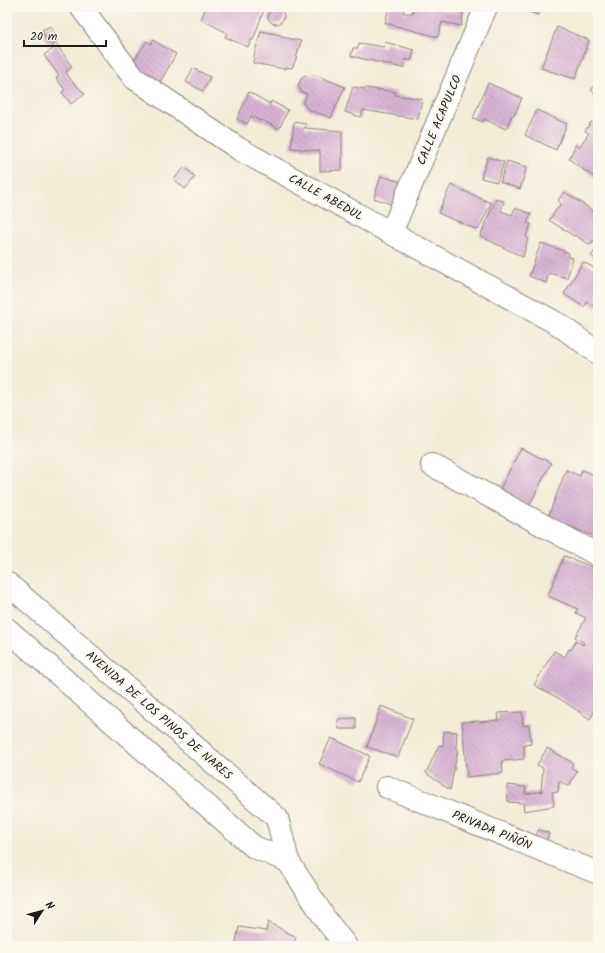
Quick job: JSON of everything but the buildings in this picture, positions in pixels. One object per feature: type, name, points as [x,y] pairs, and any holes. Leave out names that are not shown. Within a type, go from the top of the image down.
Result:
[{"type":"street","name":"CALLE ABEDUL","points":[[81,7],[134,78],[239,149],[558,324],[598,353]]},
{"type":"street","name":"CALLE ACAPULCO","points":[[391,233],[486,7]]},
{"type":"street","points":[[432,465],[598,555]]},
{"type":"street","name":"AVENIDA DE LOS PINOS DE NARES","points":[[7,583],[277,818],[288,861],[326,920],[346,946]]},
{"type":"street","points":[[7,629],[254,847],[288,861]]},
{"type":"street","name":"PRIVADA PIÑÓN","points":[[387,786],[598,873]]}]
